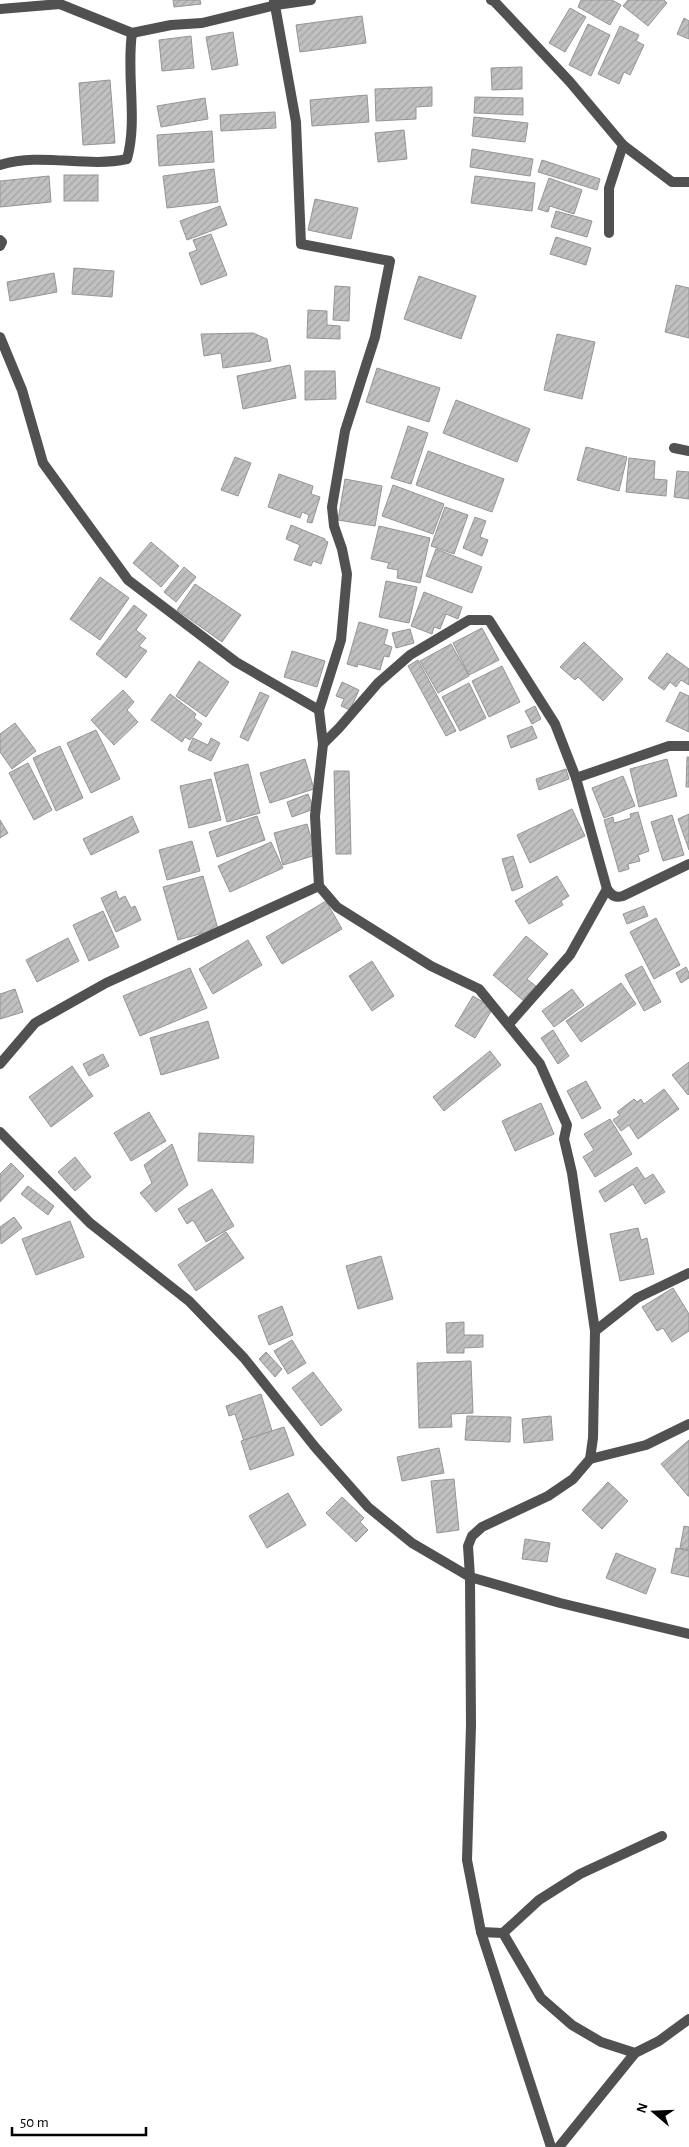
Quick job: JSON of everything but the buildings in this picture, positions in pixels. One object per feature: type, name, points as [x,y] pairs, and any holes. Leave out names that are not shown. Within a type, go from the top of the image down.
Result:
[{"type":"street","points":[[0,9],[59,2],[132,33],[171,25],[202,23],[275,3],[312,0]]},
{"type":"street","points":[[492,0],[570,82],[623,145],[672,182],[689,182]]},
{"type":"street","points":[[275,3],[296,122],[302,244],[390,261],[375,337],[345,431],[332,507],[334,526],[342,549],[347,574],[341,640],[319,710],[323,744],[315,816],[319,886],[337,907],[431,966],[480,989],[540,1064],[567,1125],[564,1139],[572,1172],[595,1331],[593,1438],[590,1459],[573,1479],[548,1496],[482,1527],[472,1536],[468,1546],[470,1577],[470,1725],[467,1860],[481,1932],[551,2147]]},
{"type":"street","points":[[0,165],[11,161],[62,160],[111,162],[127,159],[131,144],[129,54],[132,33]]},
{"type":"street","points":[[609,233],[609,188],[623,145]]},
{"type":"street","points":[[0,240],[2,242],[0,246]]},
{"type":"street","points":[[0,337],[22,390],[43,463],[128,580],[236,662],[319,710]]},
{"type":"street","points":[[674,448],[689,451]]},
{"type":"street","points":[[323,744],[378,683],[410,655],[469,620],[489,620],[555,724],[576,778],[607,889],[617,898],[689,864]]},
{"type":"street","points":[[576,778],[668,746],[689,746]]},
{"type":"street","points":[[0,1064],[35,1023],[106,983],[319,886]]},
{"type":"street","points":[[509,1024],[570,955],[607,889]]},
{"type":"street","points":[[0,1132],[90,1223],[189,1301],[244,1358],[315,1447],[368,1507],[412,1542],[470,1577],[560,1603],[689,1634]]},
{"type":"street","points":[[595,1331],[637,1298],[689,1273]]},
{"type":"street","points":[[590,1459],[646,1445],[689,1424]]},
{"type":"street","points":[[481,1932],[503,1933],[539,1900],[580,1874],[662,1836]]},
{"type":"street","points":[[503,1933],[541,1998],[572,2025],[601,2042],[635,2053]]},
{"type":"street","points":[[559,2147],[635,2053],[659,2041],[689,2018]]}]
